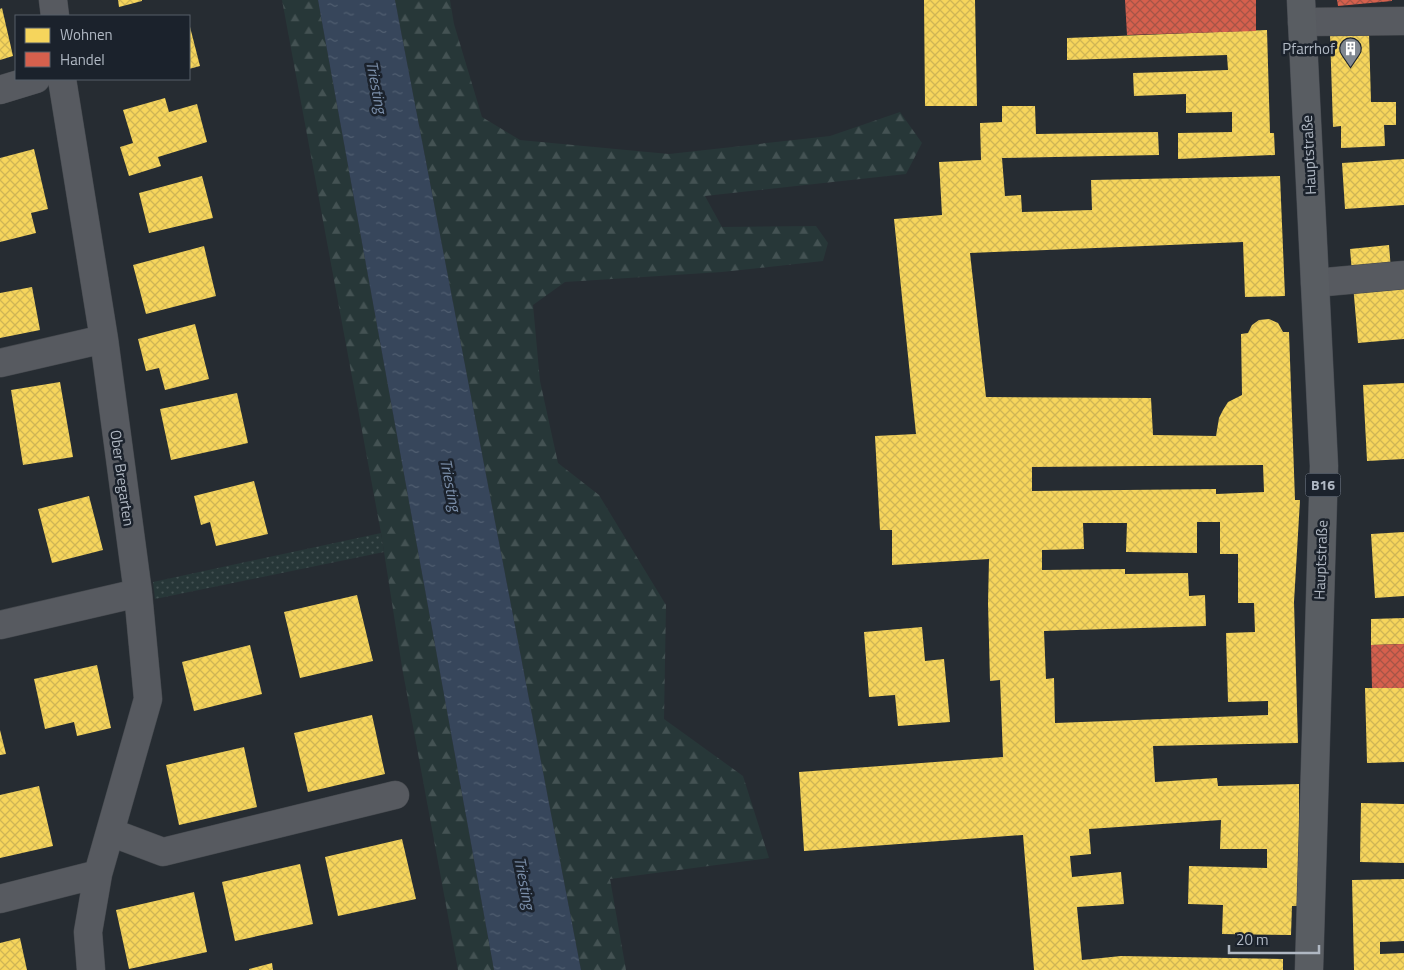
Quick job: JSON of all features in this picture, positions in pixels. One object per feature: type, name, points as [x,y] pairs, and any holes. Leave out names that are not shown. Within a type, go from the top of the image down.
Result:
[{"type":"main road","name":"Hauptstraße","points":[[1301,11],[1324,466],[1309,970]]},
{"type":"street","points":[[53,0],[55,15]]},
{"type":"street","points":[[1301,11],[1404,21]]},
{"type":"street","points":[[0,90],[33,80]]},
{"type":"street","name":"Ober Bregarten","points":[[62,80],[104,339],[138,593],[148,699],[98,874],[88,932],[91,970]]},
{"type":"street","points":[[1315,283],[1404,275]]},
{"type":"street","points":[[0,363],[104,339]]},
{"type":"street","points":[[0,625],[138,593]]},
{"type":"street","points":[[110,832],[163,852],[394,795]]},
{"type":"street","points":[[0,898],[98,874]]},
{"type":"green space","points":[[282,0],[318,0],[494,970],[458,970],[402,667],[381,533]]},
{"type":"green space","points":[[395,0],[450,0],[454,24],[482,117],[520,140],[669,154],[830,136],[900,112],[922,143],[906,174],[705,196],[722,227],[816,226],[828,243],[823,261],[722,272],[565,282],[533,305],[540,381],[558,463],[599,495],[666,605],[664,719],[743,776],[769,858],[610,879],[626,970],[581,970]]},
{"type":"green space","points":[[381,533],[384,552],[155,599],[153,582]]},
{"type":"water","name":"Triesting","points":[[318,0],[395,0],[581,970],[494,970]]},
{"type":"building: Wohnen","points":[[118,0],[142,0],[142,1],[119,7]]},
{"type":"building: Wohnen","points":[[924,0],[975,0],[977,106],[925,106]]},
{"type":"building: Wohnen","points":[[2,8],[13,56],[0,60],[0,9]]},
{"type":"building: Wohnen","points":[[190,27],[200,66],[190,69]]},
{"type":"building: Wohnen","points":[[1267,30],[1270,133],[1274,133],[1275,155],[1178,159],[1178,133],[1232,132],[1232,112],[1186,113],[1186,94],[1134,96],[1133,73],[1228,70],[1227,55],[1067,60],[1067,38]]},
{"type":"building: Wohnen","name":"Pfarrhof","points":[[1369,33],[1371,102],[1396,102],[1396,125],[1384,125],[1385,146],[1341,148],[1341,126],[1333,127],[1330,34]]},
{"type":"building: Wohnen","points":[[165,98],[169,112],[197,104],[207,142],[158,157],[161,166],[129,176],[120,147],[133,143],[123,110]]},
{"type":"building: Wohnen","points":[[1002,106],[1035,106],[1036,134],[1158,132],[1159,155],[1002,158],[1005,196],[1021,195],[1022,212],[1092,210],[1091,180],[1280,176],[1285,296],[1245,297],[1243,242],[970,253],[986,397],[1151,398],[1153,435],[1216,436],[1219,418],[1228,402],[1242,395],[1241,334],[1248,333],[1252,325],[1259,320],[1269,319],[1278,323],[1283,332],[1289,332],[1295,500],[1300,500],[1294,602],[1298,743],[1153,746],[1155,782],[1217,778],[1218,786],[1299,784],[1299,906],[1292,906],[1291,935],[1222,934],[1223,905],[1188,904],[1189,866],[1267,868],[1267,849],[1220,849],[1221,820],[1089,829],[1091,854],[1070,856],[1072,877],[1121,872],[1124,904],[1077,907],[1082,960],[1121,956],[1283,959],[1283,970],[1034,970],[1023,835],[804,851],[799,772],[1003,757],[1000,680],[990,681],[989,559],[892,565],[892,530],[880,530],[875,436],[916,434],[894,219],[942,215],[939,162],[981,160],[980,123],[1002,122]],"holes":[[[1263,465],[1264,492],[1216,494],[1216,489],[1032,491],[1032,467]],[[1197,522],[1220,522],[1220,554],[1238,554],[1238,603],[1254,603],[1255,632],[1226,633],[1228,702],[1268,701],[1268,715],[1055,723],[1054,678],[1046,679],[1044,631],[1206,626],[1205,595],[1189,596],[1188,573],[1125,574],[1125,569],[1042,570],[1042,550],[1084,549],[1083,523],[1127,523],[1126,552],[1197,553]]]},
{"type":"building: Wohnen","points":[[34,149],[48,209],[31,213],[36,233],[0,242],[0,158]]},
{"type":"building: Wohnen","points":[[1404,159],[1404,205],[1345,209],[1342,163]]},
{"type":"building: Wohnen","points":[[202,176],[213,218],[149,233],[139,193]]},
{"type":"building: Wohnen","points":[[1389,245],[1392,282],[1404,281],[1404,339],[1358,343],[1350,249]]},
{"type":"building: Wohnen","points":[[204,246],[216,296],[146,314],[133,265]]},
{"type":"building: Wohnen","points":[[32,287],[40,330],[0,338],[0,293]]},
{"type":"building: Wohnen","points":[[195,324],[209,379],[165,390],[159,368],[146,371],[138,339]]},
{"type":"building: Wohnen","points":[[60,382],[73,457],[23,465],[11,390]]},
{"type":"building: Wohnen","points":[[1404,383],[1404,459],[1367,461],[1363,385]]},
{"type":"building: Wohnen","points":[[237,393],[248,443],[171,460],[160,409]]},
{"type":"building: Wohnen","points":[[254,481],[268,534],[216,546],[210,522],[201,525],[194,496]]},
{"type":"building: Wohnen","points":[[89,496],[103,550],[52,563],[38,509]]},
{"type":"building: Wohnen","points":[[1404,532],[1404,596],[1375,598],[1371,534]]},
{"type":"building: Wohnen","points":[[357,595],[373,661],[300,678],[284,612]]},
{"type":"building: Wohnen","points":[[1404,618],[1404,644],[1371,645],[1371,619]]},
{"type":"building: Wohnen","points":[[922,627],[925,661],[944,659],[950,722],[898,726],[895,695],[869,697],[864,632]]},
{"type":"building: Wohnen","points":[[250,645],[262,694],[194,711],[182,662]]},
{"type":"building: Wohnen","points":[[97,665],[111,728],[77,736],[74,722],[45,729],[34,679]]},
{"type":"building: Wohnen","points":[[1365,688],[1404,688],[1404,762],[1367,763]]},
{"type":"building: Wohnen","points":[[372,715],[385,774],[308,792],[294,733]]},
{"type":"building: Wohnen","points":[[0,730],[6,754],[0,755]]},
{"type":"building: Wohnen","points":[[244,747],[257,807],[179,825],[166,765]]},
{"type":"building: Wohnen","points":[[39,786],[53,846],[0,858],[0,795]]},
{"type":"building: Wohnen","points":[[1361,803],[1404,804],[1404,863],[1360,862]]},
{"type":"building: Wohnen","points":[[402,839],[416,899],[338,916],[325,857]]},
{"type":"building: Wohnen","points":[[300,864],[313,924],[235,941],[222,882]]},
{"type":"building: Wohnen","points":[[1404,879],[1404,941],[1380,942],[1380,954],[1404,953],[1404,970],[1354,970],[1352,880]]},
{"type":"building: Wohnen","points":[[194,892],[207,952],[129,969],[116,910]]},
{"type":"building: Wohnen","points":[[20,938],[27,970],[0,970],[0,943]]},
{"type":"building: Wohnen","points":[[272,963],[273,970],[249,970],[249,969]]},
{"type":"building: Handel","points":[[1125,0],[1256,0],[1256,31],[1127,35]]},
{"type":"building: Handel","points":[[1337,0],[1392,0],[1392,1],[1338,6]]},
{"type":"building: Handel","points":[[1404,644],[1404,688],[1372,688],[1371,645]]},
{"type":"place","name":"Pfarrhof","points":[[1351,68]]}]
